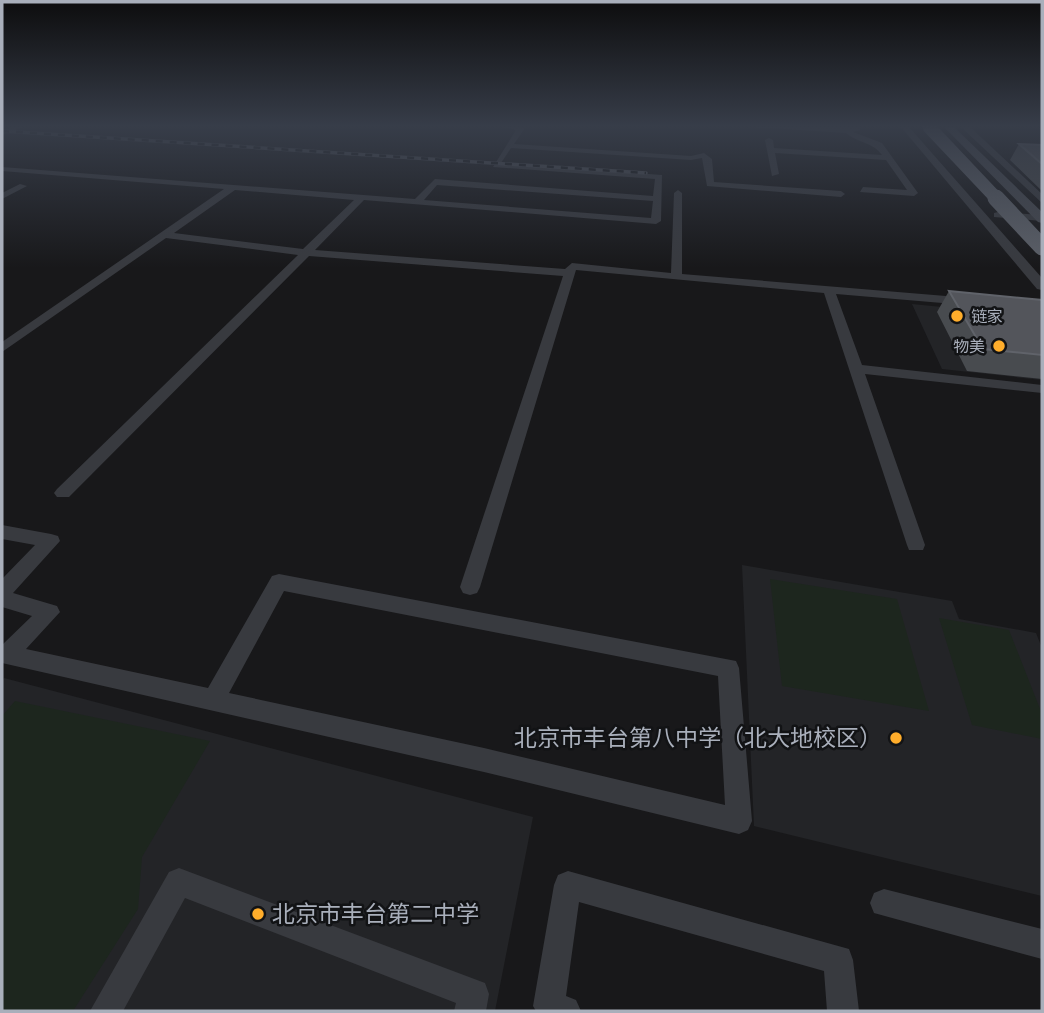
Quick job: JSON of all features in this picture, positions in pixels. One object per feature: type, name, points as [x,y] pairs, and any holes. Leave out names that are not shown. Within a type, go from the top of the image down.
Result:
[{"type":"highway","points":[[974,174],[1042,247]]},
{"type":"highway","points":[[997,174],[1042,218]]},
{"type":"main road","points":[[974,174],[1042,247]]},
{"type":"street","points":[[2,184],[23,174]]},
{"type":"street","points":[[69,174],[656,221],[659,177],[625,174]]},
{"type":"street","points":[[496,209],[515,174]]},
{"type":"street","points":[[709,174],[710,184],[841,194]]},
{"type":"street","points":[[863,190],[914,193],[901,174]]},
{"type":"street","points":[[947,174],[1042,286]]},
{"type":"street","points":[[1015,174],[1042,200]]},
{"type":"street","points":[[416,203],[435,181],[657,199]]},
{"type":"street","points":[[2,196],[23,186]]},
{"type":"street","points":[[2,348],[232,188]]},
{"type":"street","points":[[676,277],[678,193]]},
{"type":"street","points":[[63,493],[361,198]]},
{"type":"street","points":[[982,214],[1042,218]]},
{"type":"street","points":[[164,235],[307,252],[570,273]]},
{"type":"street","points":[[470,587],[572,266],[976,302]]},
{"type":"street","points":[[830,290],[916,545]]},
{"type":"street","points":[[856,369],[1042,389]]},
{"type":"street","points":[[2,532],[51,541],[2,592]]},
{"type":"street","points":[[3,657],[484,760],[738,821],[728,668],[279,582],[213,701]]},
{"type":"street","points":[[2,599],[50,612],[3,657]]},
{"type":"street","points":[[106,1011],[179,882],[474,994],[470,1011]]},
{"type":"street","points":[[565,1011],[549,1006],[568,885],[838,960],[843,1011]]},
{"type":"street","points":[[884,903],[1042,944]]},
{"type":"shaded area","name":"物美","points":[[912,304],[1042,317],[1042,380],[942,369]]},
{"type":"shaded area","name":"北京市丰台第八中学（北大地校区）","points":[[742,565],[952,601],[959,619],[1036,633],[1042,648],[1042,896],[754,826]]},
{"type":"shaded area","points":[[770,579],[897,599],[929,711],[782,686]]},
{"type":"shaded area","points":[[939,618],[1009,630],[1042,714],[1042,739],[972,725]]},
{"type":"shaded area","name":"北京市丰台第二中学","points":[[4,678],[533,817],[495,1011],[2,1011]]},
{"type":"shaded area","points":[[15,701],[210,741],[142,857],[138,909],[73,1011],[2,1011],[2,716]]},
{"type":"building","points":[[949,291],[1042,300],[1042,355],[983,349]]},
{"type":"place","name":"链家","points":[[957,316]]},
{"type":"place","name":"物美","points":[[999,346]]},
{"type":"place","name":"北京市丰台第八中学（北大地校区）","points":[[896,738]]},
{"type":"place","name":"北京市丰台第二中学","points":[[258,914]]}]
